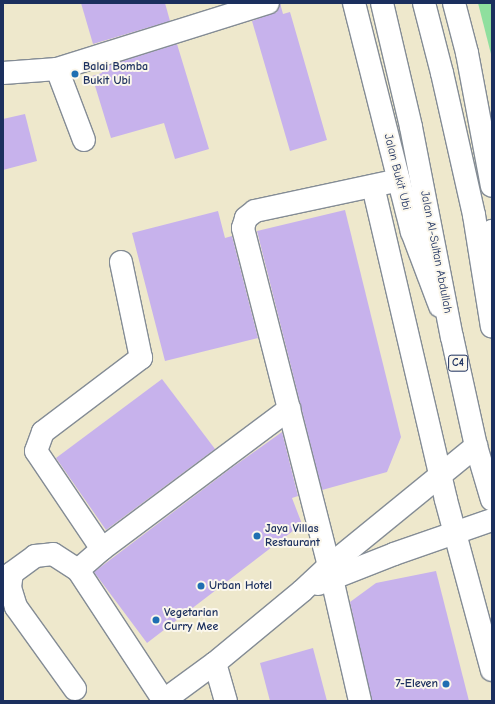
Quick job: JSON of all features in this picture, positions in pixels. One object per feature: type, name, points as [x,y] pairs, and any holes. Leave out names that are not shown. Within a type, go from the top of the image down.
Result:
[{"type":"street","points":[[3,73],[57,69],[268,3]]},
{"type":"street","name":"Jalan Bukit Ubi","points":[[354,3],[412,232],[452,337]]},
{"type":"street","name":"Jalan Al-Sultan Abdullah","points":[[382,3],[411,127],[452,337],[476,446],[492,500]]},
{"type":"street","points":[[424,3],[474,215],[492,326]]},
{"type":"street","points":[[454,3],[467,52],[492,186]]},
{"type":"street","points":[[57,69],[84,140]]},
{"type":"street","points":[[360,701],[330,573],[242,228],[246,218],[255,211],[399,180]]},
{"type":"street","points":[[373,186],[441,477],[492,670]]},
{"type":"street","points":[[484,273],[492,231]]},
{"type":"street","points":[[102,549],[36,451],[43,432],[141,358],[122,262]]},
{"type":"street","points":[[78,570],[102,549],[289,409]]},
{"type":"street","points":[[75,689],[16,607],[10,587],[12,573],[35,556],[53,554],[78,570],[164,701],[215,663],[302,591],[330,573],[476,446]]},
{"type":"street","points":[[330,573],[492,520]]},
{"type":"street","points":[[215,663],[226,701]]},
{"type":"green space","points":[[478,3],[492,3],[492,58]]},
{"type":"building","points":[[81,3],[165,3],[170,21],[93,44]]},
{"type":"building","points":[[280,3],[283,14],[290,12],[327,140],[290,151],[252,21],[277,12]]},
{"type":"building","points":[[177,44],[209,149],[175,159],[164,123],[111,138],[92,76],[102,73],[101,68]]},
{"type":"building","points":[[25,114],[37,161],[3,170],[3,119]]},
{"type":"building","points":[[345,210],[401,437],[387,472],[322,490],[257,231]]},
{"type":"building","points":[[218,211],[225,238],[232,236],[258,338],[165,361],[132,233]]},
{"type":"building","points":[[162,379],[215,449],[106,530],[56,458]]},
{"type":"building","points":[[282,432],[298,496],[292,498],[302,524],[147,643],[94,572],[230,469]]},
{"type":"building","points":[[436,571],[469,701],[372,701],[350,602],[376,583]]},
{"type":"building","points":[[313,648],[327,701],[270,701],[260,663]]},
{"type":"place","name":"Balai Bomba Bukit Ubi","points":[[75,74]]},
{"type":"place","name":"Jaya Villas Restaurant","points":[[257,536]]},
{"type":"place","name":"Urban Hotel","points":[[201,586]]},
{"type":"place","name":"Vegetarian Curry Mee","points":[[156,620]]},
{"type":"place","name":"7-Eleven","points":[[446,684]]}]
